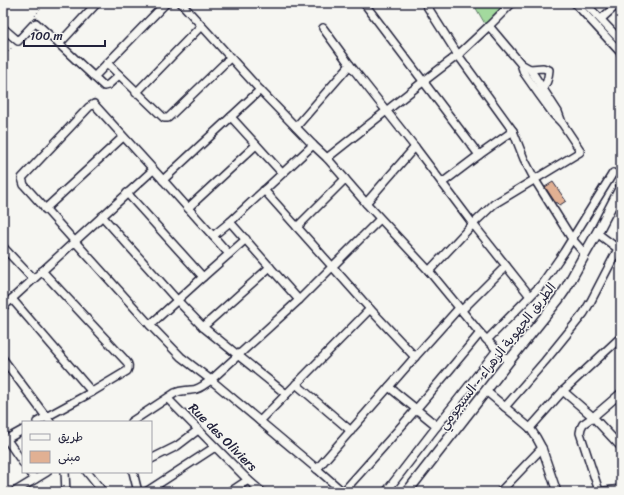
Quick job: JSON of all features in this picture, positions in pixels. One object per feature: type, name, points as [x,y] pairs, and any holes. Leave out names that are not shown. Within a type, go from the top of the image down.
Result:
[{"type":"main road","name":"الطريق الجهوية الزهراء - السيجومي","points":[[407,492],[558,300],[597,233],[621,187]]},
{"type":"street","points":[[58,44],[98,3]]},
{"type":"street","points":[[94,77],[166,3]]},
{"type":"street","points":[[180,3],[260,90],[327,158],[380,219],[429,271],[480,333],[509,361]]},
{"type":"street","points":[[364,3],[479,155]]},
{"type":"street","points":[[425,3],[458,55],[513,131],[534,180],[572,239],[585,254]]},
{"type":"street","points":[[327,158],[386,110],[458,55],[512,3]]},
{"type":"street","points":[[575,3],[621,52]]},
{"type":"street","points":[[585,3],[621,41]]},
{"type":"street","points":[[601,20],[619,3]]},
{"type":"street","points":[[3,28],[18,41],[36,23],[39,24],[58,44],[102,84],[108,86],[119,75]]},
{"type":"street","points":[[136,93],[201,26]]},
{"type":"street","points":[[489,26],[521,64],[530,69],[542,68],[549,70],[545,87],[540,91]]},
{"type":"street","points":[[323,28],[350,65],[530,296]]},
{"type":"street","points":[[107,63],[136,93],[164,118],[168,118],[230,57]]},
{"type":"street","points":[[429,271],[494,204],[580,152],[562,123],[558,112],[524,73],[521,64]]},
{"type":"street","points":[[296,127],[350,65]]},
{"type":"street","points":[[530,69],[540,91]]},
{"type":"street","points":[[163,180],[260,90]]},
{"type":"street","points":[[229,254],[95,105],[92,104],[22,178],[24,185],[45,209],[181,357],[211,380],[343,492],[396,434],[480,333]]},
{"type":"street","points":[[231,117],[282,173]]},
{"type":"street","points":[[442,183],[513,131]]},
{"type":"street","points":[[45,209],[123,137]]},
{"type":"street","points":[[188,208],[256,144]]},
{"type":"street","points":[[213,236],[313,145]]},
{"type":"street","points":[[366,203],[415,147]]},
{"type":"street","points":[[3,307],[153,170]]},
{"type":"street","points":[[487,340],[541,285],[572,239],[613,173]]},
{"type":"street","points":[[296,227],[345,179]]},
{"type":"street","points":[[264,190],[414,357]]},
{"type":"street","points":[[128,193],[203,277]]},
{"type":"street","points":[[102,216],[203,327],[286,394]]},
{"type":"street","points":[[133,421],[180,391],[200,387],[211,380],[299,300],[380,219]]},
{"type":"street","points":[[230,222],[299,300]]},
{"type":"street","points":[[505,407],[545,362],[584,313],[620,250],[597,233]]},
{"type":"street","points":[[150,325],[246,240]]},
{"type":"street","points":[[3,247],[33,278]]},
{"type":"street","points":[[317,469],[414,357],[460,309],[506,266]]},
{"type":"street","points":[[203,327],[270,267]]},
{"type":"street","points":[[3,359],[49,419],[128,368],[125,360],[42,271]]},
{"type":"street","points":[[12,299],[92,392]]},
{"type":"street","points":[[260,421],[370,309]]},
{"type":"street","points":[[530,428],[564,391],[621,337]]},
{"type":"street","points":[[386,492],[497,350]]},
{"type":"street","points":[[296,384],[351,431]]},
{"type":"street","points":[[389,387],[438,426]]},
{"type":"street","points":[[486,391],[530,428],[542,448],[557,492]]},
{"type":"street","points":[[564,391],[593,417],[621,447]]},
{"type":"street","points":[[621,393],[583,424],[580,430],[598,492],[621,489]]},
{"type":"street","name":"Rue des Oliviers","points":[[168,399],[248,480],[262,492]]},
{"type":"street","points":[[22,430],[4,438],[22,462]]},
{"type":"street","points":[[152,458],[177,446],[198,430]]},
{"type":"street","points":[[146,492],[215,447]]},
{"type":"street","points":[[500,492],[542,448]]},
{"type":"street","points":[[30,473],[35,479]]},
{"type":"street","points":[[14,492],[45,473]]},
{"type":"street","points":[[65,473],[66,492]]},
{"type":"street","points":[[88,473],[103,492]]},
{"type":"street","points":[[132,473],[138,492]]},
{"type":"street","points":[[230,492],[248,480]]},
{"type":"path","points":[[36,23],[35,18],[37,13],[46,3]]},
{"type":"path","points":[[3,58],[18,41]]},
{"type":"green space","points":[[473,3],[505,3],[485,24]]},
{"type":"building","points":[[553,182],[566,201],[560,205],[555,202],[545,187]]}]
